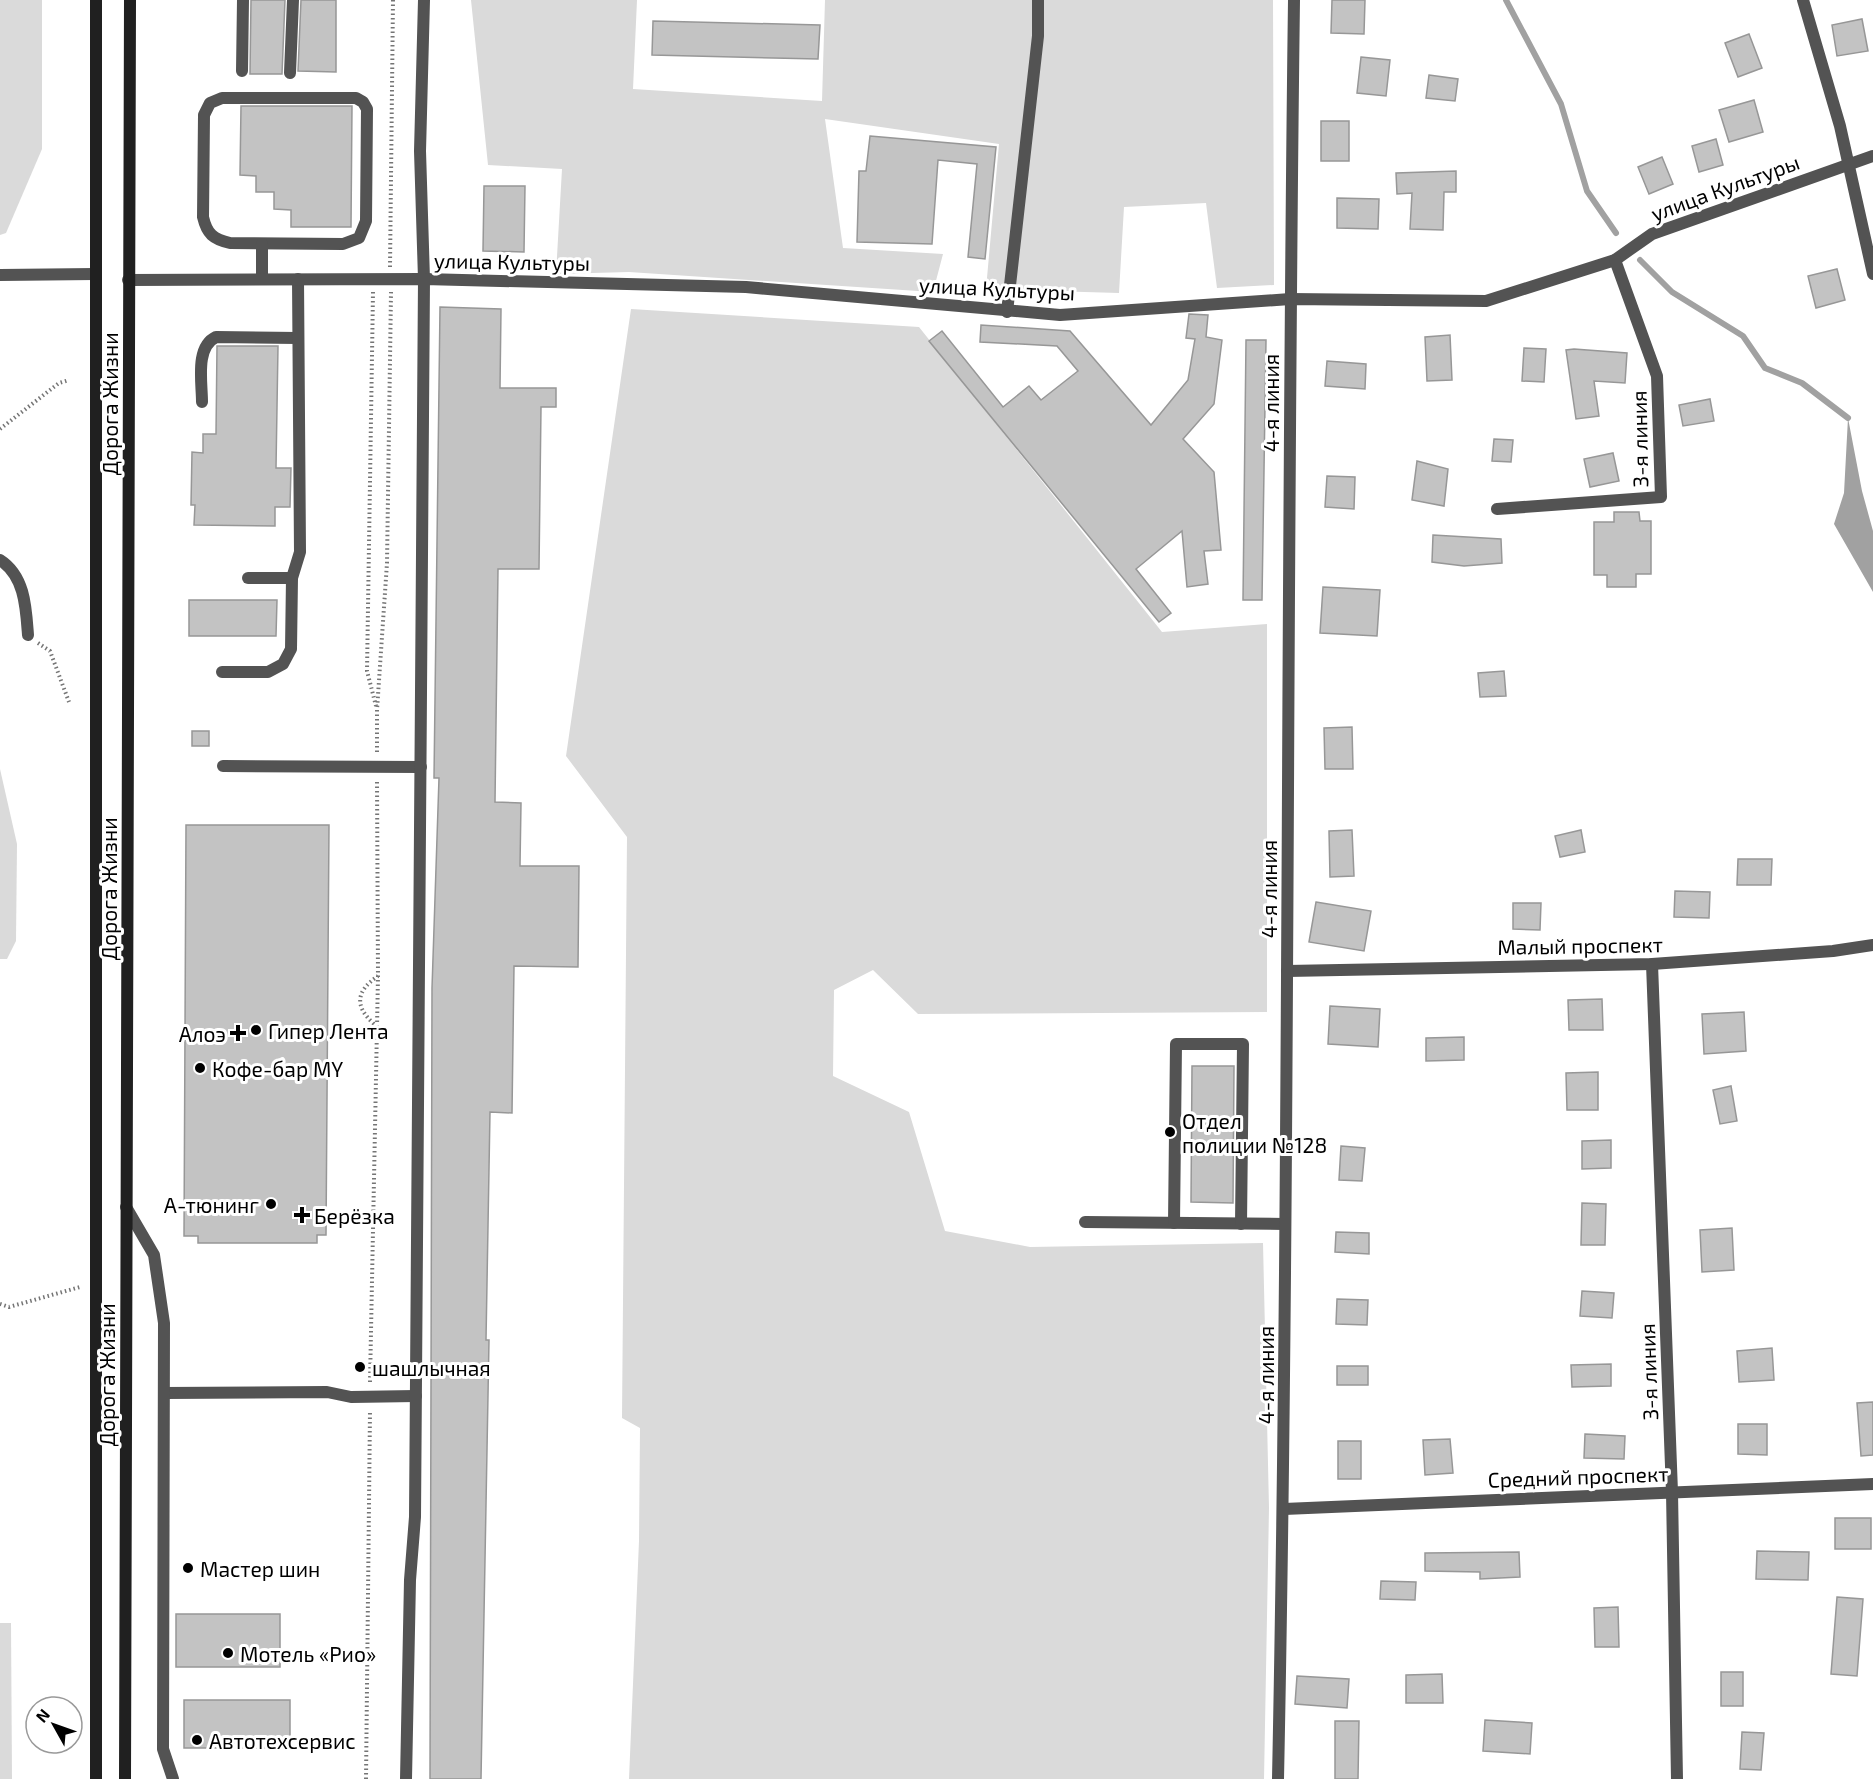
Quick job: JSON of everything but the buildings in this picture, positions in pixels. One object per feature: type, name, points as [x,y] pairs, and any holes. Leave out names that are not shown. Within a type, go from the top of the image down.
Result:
[{"type":"main road","name":"Дорога Жизни","points":[[96,0],[94,274],[96,1779]]},
{"type":"main road","name":"Дорога Жизни","points":[[125,1779],[130,0]]},
{"type":"street","points":[[242,71],[243,0]]},
{"type":"street","points":[[291,73],[293,0]]},
{"type":"street","points":[[406,1779],[410,1580],[415,1517],[424,279],[420,151],[424,0]]},
{"type":"street","points":[[1007,312],[1038,36],[1038,0]]},
{"type":"street","name":"4-я линия","points":[[1278,1779],[1284,1509],[1290,299],[1294,0]]},
{"type":"street","points":[[1803,0],[1848,163],[1873,274]]},
{"type":"street","points":[[222,98],[356,98],[363,102],[367,110],[366,221],[359,238],[343,244],[262,244],[216,240],[207,231],[203,217],[204,116],[210,103],[222,98]]},
{"type":"street","name":"улица Культуры","points":[[128,279],[373,278],[390,272],[424,279],[746,286],[1007,312],[1060,315],[1290,299],[1486,301],[1615,260],[1652,234],[1873,156]]},
{"type":"street","points":[[262,244],[262,279]]},
{"type":"street","name":"3-я линия","points":[[1497,509],[1661,497],[1657,376],[1615,260]]},
{"type":"street","points":[[0,275],[94,274]]},
{"type":"street","points":[[222,672],[268,672],[283,664],[291,649],[292,578],[300,552],[301,417],[297,338],[298,279]]},
{"type":"street","points":[[202,402],[203,349],[207,341],[216,337],[297,338]]},
{"type":"street","points":[[0,560],[6,563],[24,592],[28,635]]},
{"type":"street","points":[[248,578],[292,578]]},
{"type":"street","points":[[223,766],[421,767]]},
{"type":"street","name":"Малый проспект","points":[[1287,971],[1652,964],[1833,951],[1873,945]]},
{"type":"street","name":"3-я линия","points":[[1652,964],[1672,1492],[1677,1779]]},
{"type":"street","points":[[1173,1223],[1176,1044],[1243,1044],[1241,1224]]},
{"type":"street","points":[[126,1207],[154,1255],[164,1323],[163,1749],[173,1779]]},
{"type":"street","points":[[1085,1222],[1285,1224]]},
{"type":"street","points":[[164,1393],[327,1392],[351,1397],[416,1396]]},
{"type":"street","name":"Средний проспект","points":[[1284,1509],[1873,1484]]},
{"type":"path","points":[[366,1779],[375,1025],[378,976],[377,710],[387,563],[393,0]]},
{"type":"path","points":[[377,710],[367,671],[373,278],[390,272]]},
{"type":"path","points":[[0,429],[56,386],[69,382]]},
{"type":"path","points":[[28,635],[50,651],[69,702]]},
{"type":"path","points":[[375,1025],[363,1014],[360,999],[365,985],[378,976]]},
{"type":"path","points":[[0,1304],[9,1307],[57,1296],[81,1287]]},
{"type":"shaded area","points":[[0,0],[42,0],[42,149],[6,233],[0,235]]},
{"type":"shaded area","points":[[471,0],[637,0],[633,89],[822,101],[825,0],[1273,0],[1274,285],[1217,288],[1206,203],[1124,207],[1119,293],[986,289],[999,144],[825,119],[843,248],[943,254],[933,292],[629,272],[556,274],[562,169],[488,165]]},
{"type":"shaded area","points":[[631,309],[919,327],[1162,632],[1267,624],[1267,1012],[918,1014],[873,970],[834,990],[833,1076],[909,1112],[945,1231],[1030,1247],[1263,1243],[1269,1508],[1264,1779],[629,1779],[639,1541],[640,1428],[622,1418],[627,837],[566,756]]},
{"type":"shaded area","points":[[1848,418],[1862,491],[1873,531],[1873,592],[1834,524],[1844,493]]},
{"type":"shaded area","points":[[0,769],[17,844],[16,941],[7,959],[0,959]]},
{"type":"shaded area","points":[[0,1623],[11,1623],[12,1779],[0,1779]]},
{"type":"waterway","points":[[1506,0],[1561,104],[1587,191],[1616,233]]},
{"type":"waterway","points":[[1640,260],[1672,292],[1743,336],[1765,368],[1802,383],[1848,418]]},
{"type":"place","name":"Гипер Лента","points":[[256,1030]]},
{"type":"place","name":"Алоэ","points":[[238,1033]]},
{"type":"place","name":"Кофе-бар MY","points":[[200,1068]]},
{"type":"place","name":"Отдел полиции №128","points":[[1170,1132]]},
{"type":"place","name":"А-тюнинг","points":[[271,1204]]},
{"type":"place","name":"Берёзка","points":[[302,1215]]},
{"type":"place","name":"шашлычная","points":[[360,1367]]},
{"type":"place","name":"Мастер шин","points":[[188,1568]]},
{"type":"place","name":"Мотель «Рио»","points":[[228,1653]]},
{"type":"place","name":"Автотехсервис","points":[[197,1740]]}]
